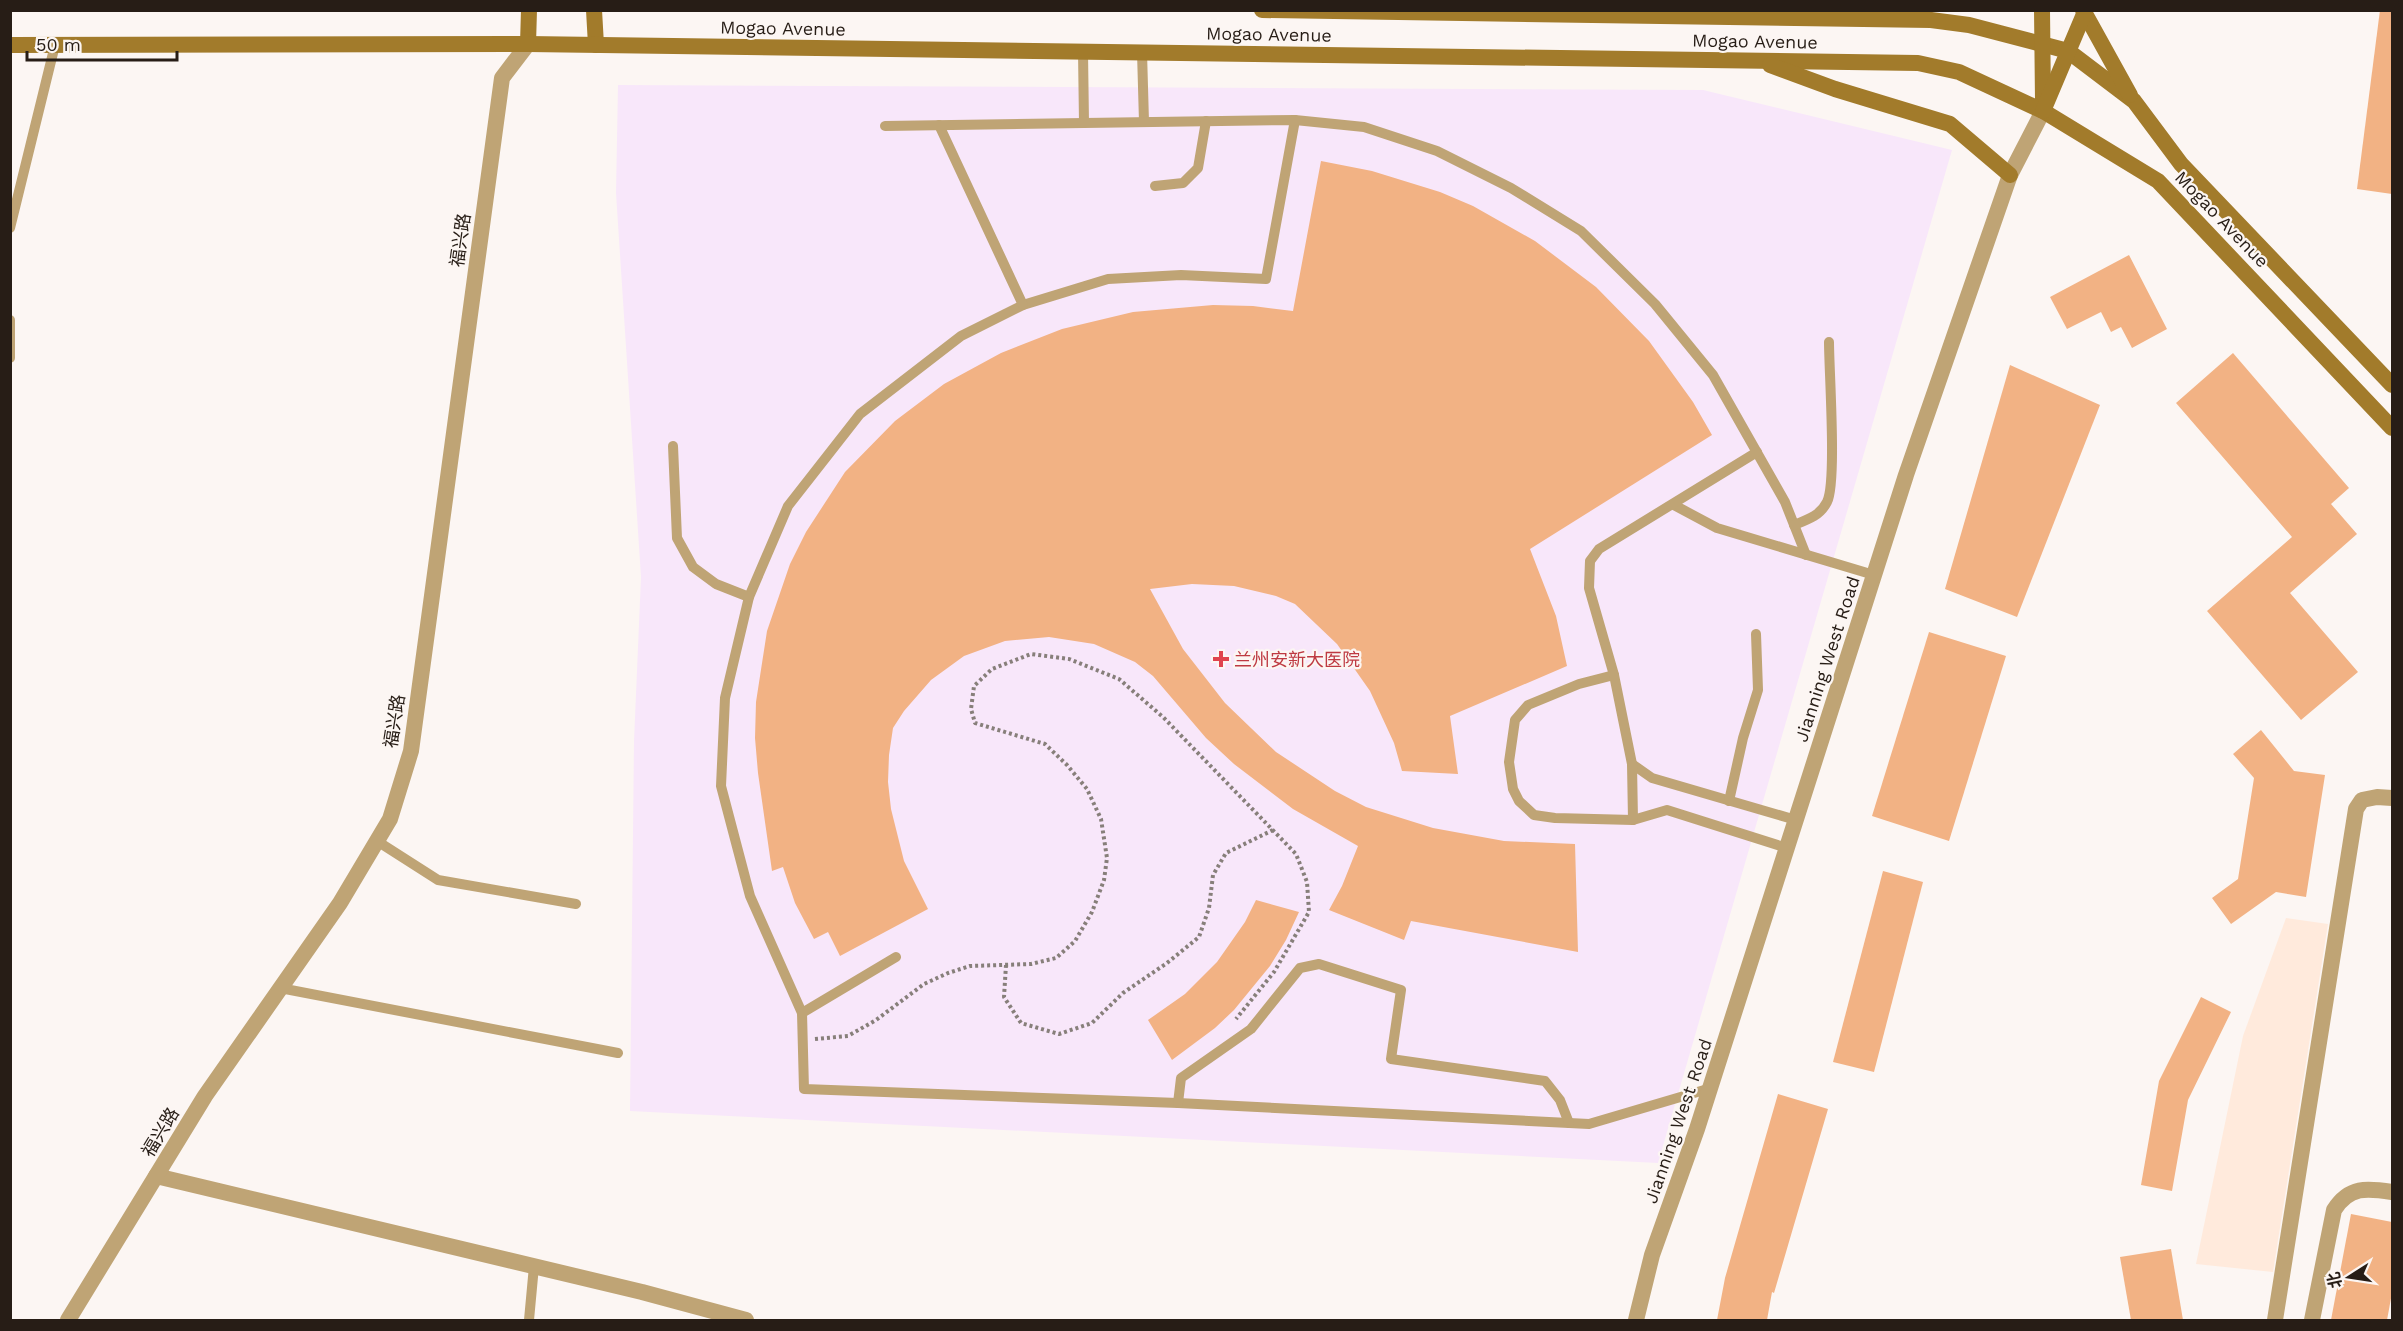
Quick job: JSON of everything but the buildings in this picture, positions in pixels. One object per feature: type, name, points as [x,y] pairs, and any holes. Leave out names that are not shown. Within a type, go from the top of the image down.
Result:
[{"type":"main road","points":[[528,44],[529,10]]},
{"type":"main road","points":[[594,10],[596,45]]},
{"type":"main road","name":"Mogao Avenue","points":[[1262,10],[1931,20],[1969,25],[2068,51],[2134,101],[2181,165],[2392,385]]},
{"type":"main road","name":"Jianning West Road","points":[[2042,10],[2043,111]]},
{"type":"main road","points":[[2043,111],[2083,12]]},
{"type":"main road","points":[[2083,12],[2134,101]]},
{"type":"main road","name":"Mogao Avenue","points":[[10,45],[528,44],[1918,63],[1959,72],[2043,111],[2158,181],[2392,428]]},
{"type":"main road","points":[[1757,60],[1835,89],[1950,124],[2010,175]]},
{"type":"street","name":"福兴路","points":[[68,1320],[205,1096],[340,903],[390,819],[411,751],[502,78],[528,44]]},
{"type":"street","name":"Jianning West Road","points":[[1636,1320],[1652,1255],[1710,1088],[1910,464],[2010,175],[2043,111]]},
{"type":"street","points":[[2275,1320],[2356,809],[2362,800],[2378,797],[2392,798]]},
{"type":"street","points":[[156,1176],[642,1292],[746,1320]]},
{"type":"street","points":[[2312,1320],[2334,1210],[2345,1196],[2360,1189],[2392,1192]]},
{"type":"lane","points":[[10,228],[55,45]]},
{"type":"lane","points":[[1083,52],[1084,123]]},
{"type":"lane","points":[[1142,52],[1144,122]]},
{"type":"lane","points":[[1295,120],[1266,279],[1181,275],[1108,279],[1023,305],[961,336],[860,414],[788,506],[749,597],[725,698],[721,786],[750,896],[802,1013],[804,1089],[1178,1103],[1589,1124],[1710,1088]]},
{"type":"lane","points":[[885,126],[1295,120],[1364,127],[1437,151],[1511,188],[1581,231],[1655,304],[1713,375],[1785,502],[1806,555]]},
{"type":"lane","points":[[1155,186],[1183,183],[1198,168],[1206,121]]},
{"type":"lane","points":[[939,125],[1023,305]]},
{"type":"lane","points":[[10,320],[10,358]]},
{"type":"lane","points":[[1794,525],[1817,515],[1828,501],[1832,477],[1829,342]]},
{"type":"lane","points":[[673,446],[677,538],[693,567],[716,584],[749,597]]},
{"type":"lane","points":[[1634,820],[1632,764],[1614,675],[1589,588],[1590,561],[1599,549],[1757,452]]},
{"type":"lane","points":[[1674,505],[1717,528],[1874,576]]},
{"type":"lane","points":[[1729,801],[1743,738],[1758,690],[1756,634]]},
{"type":"lane","points":[[1614,675],[1579,684],[1528,705],[1515,720],[1509,762],[1513,789],[1519,801],[1534,815],[1555,818],[1634,820],[1667,810],[1787,848]]},
{"type":"lane","points":[[1632,764],[1652,778],[1796,820]]},
{"type":"lane","points":[[377,841],[438,880],[576,904]]},
{"type":"lane","points":[[802,1013],[896,957]]},
{"type":"lane","points":[[1178,1103],[1181,1078],[1251,1029],[1300,968],[1319,964],[1401,990],[1391,1059],[1545,1082],[1560,1100],[1569,1123]]},
{"type":"lane","points":[[280,988],[618,1053]]},
{"type":"lane","points":[[529,1320],[534,1266]]},
{"type":"path","points":[[802,1041],[848,1036],[876,1020],[924,984],[948,973],[970,966],[1031,964],[1056,958],[1075,941],[1092,912],[1104,880],[1107,858],[1101,819],[1087,789],[1045,744],[975,723],[971,709],[974,686],[992,669],[1031,654],[1069,659],[1119,679],[1163,717],[1296,854],[1307,882],[1309,912],[1274,972],[1233,1024]]},
{"type":"path","points":[[1006,965],[1004,997],[1021,1023],[1059,1034],[1092,1023],[1123,993],[1167,963],[1199,937],[1209,908],[1214,875],[1226,853],[1273,830]]},
{"type":"shaded area","name":"兰州安新大医院","points":[[618,85],[1703,90],[1952,150],[1658,1163],[630,1111],[634,741],[641,577],[616,193]]},
{"type":"shaded area","points":[[2286,918],[2328,924],[2273,1272],[2196,1264],[2243,1036]]},
{"type":"place","name":"兰州安新大医院","points":[[1221,659]]}]
